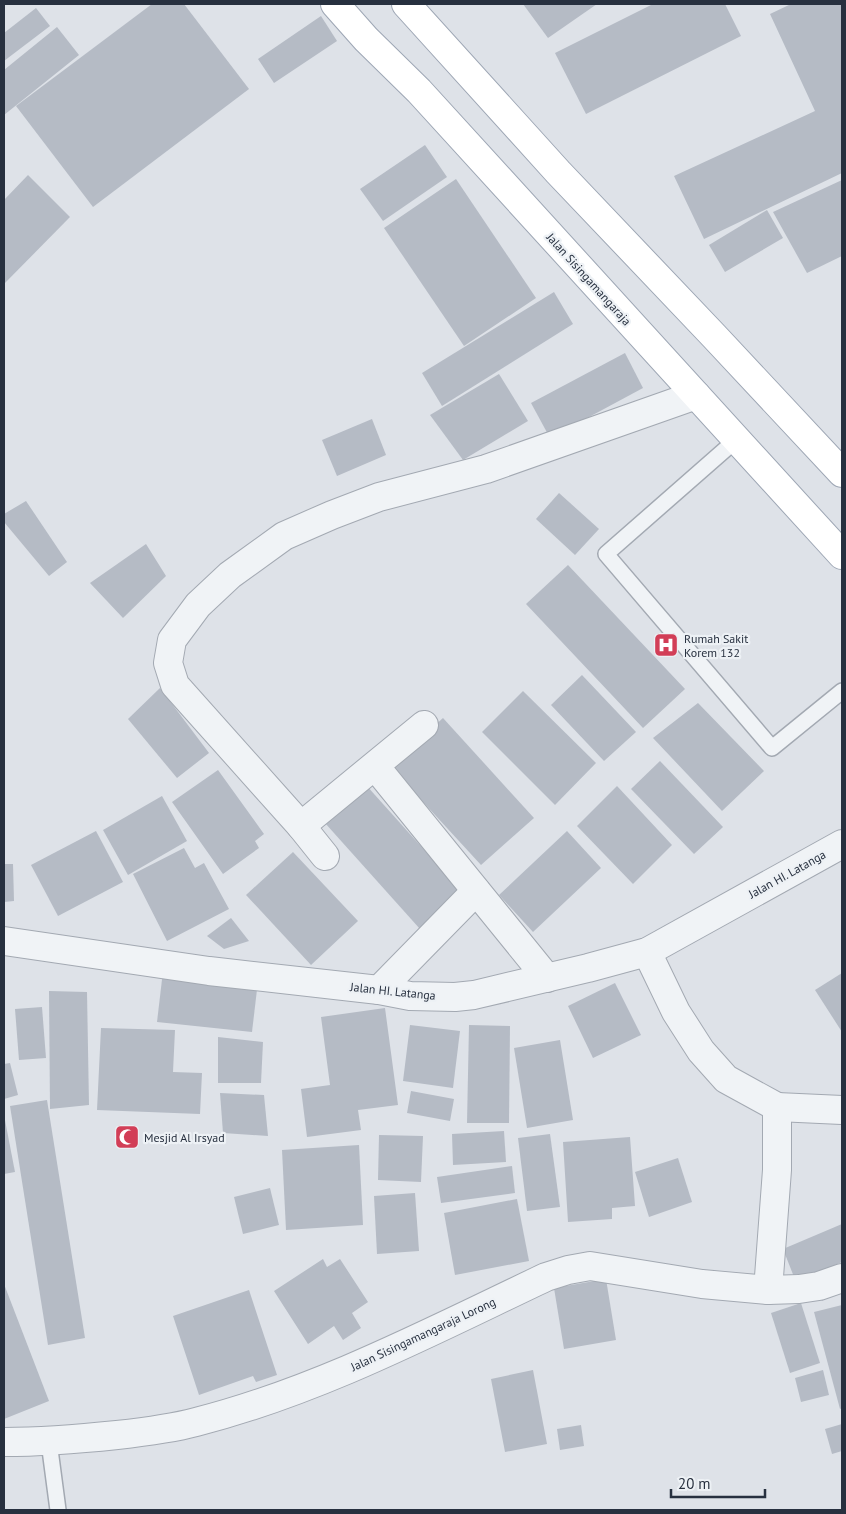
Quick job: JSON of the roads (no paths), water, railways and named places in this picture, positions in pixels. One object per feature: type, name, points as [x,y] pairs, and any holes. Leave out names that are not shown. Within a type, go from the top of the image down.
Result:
[{"type":"main road","name":"Jalan Sisingamangaraja","points":[[335,4],[419,91],[842,555]]},
{"type":"main road","points":[[406,4],[558,172],[842,473]]},
{"type":"street","points":[[325,856],[301,826],[175,685],[168,663],[172,640],[198,605],[230,575],[284,536],[332,514],[379,497],[486,470],[696,395]]},
{"type":"street","points":[[301,826],[424,725]]},
{"type":"street","points":[[375,766],[547,978]]},
{"type":"street","name":"Jalan HI. Latanga","points":[[4,941],[209,971],[379,990],[410,996],[455,997],[500,990],[647,952],[842,844]]},
{"type":"street","points":[[379,990],[476,890]]},
{"type":"street","points":[[647,952],[676,1012],[701,1051],[726,1079],[776,1107],[842,1110]]},
{"type":"street","points":[[768,1290],[777,1170],[776,1107]]},
{"type":"street","name":"Jalan Sisingamangaraja Lorong","points":[[4,1442],[48,1442],[156,1430],[196,1422],[278,1397],[364,1362],[546,1277],[568,1270],[590,1266],[702,1284],[768,1290],[799,1290],[842,1278]]},
{"type":"lane","points":[[736,440],[606,554],[772,748],[842,691]]},
{"type":"lane","points":[[48,1442],[58,1510]]},
{"type":"place","name":"Rumah Sakit Korem 132","points":[[666,645]]},
{"type":"place","name":"Mesjid Al Irsyad","points":[[127,1137]]}]
